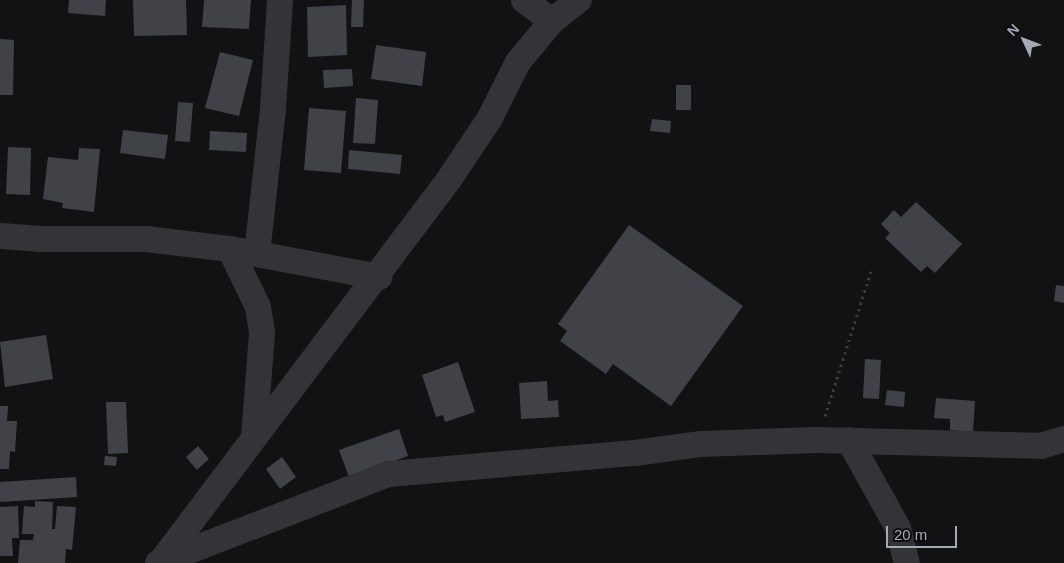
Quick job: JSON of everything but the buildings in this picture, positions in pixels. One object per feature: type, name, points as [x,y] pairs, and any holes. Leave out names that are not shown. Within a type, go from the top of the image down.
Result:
[{"type":"street","points":[[257,254],[273,109],[280,0]]},
{"type":"street","points":[[524,0],[552,21]]},
{"type":"street","points":[[159,563],[378,277],[490,118],[518,62],[552,21],[579,0]]},
{"type":"street","points":[[0,236],[146,239],[230,249],[378,277]]},
{"type":"street","points":[[230,249],[258,307],[262,333],[254,437]]},
{"type":"street","points":[[159,563],[389,474],[635,453],[701,444],[849,440],[1040,446],[1064,439]]},
{"type":"street","points":[[849,440],[898,528],[907,563]]},
{"type":"path","points":[[818,440],[871,271]]}]
